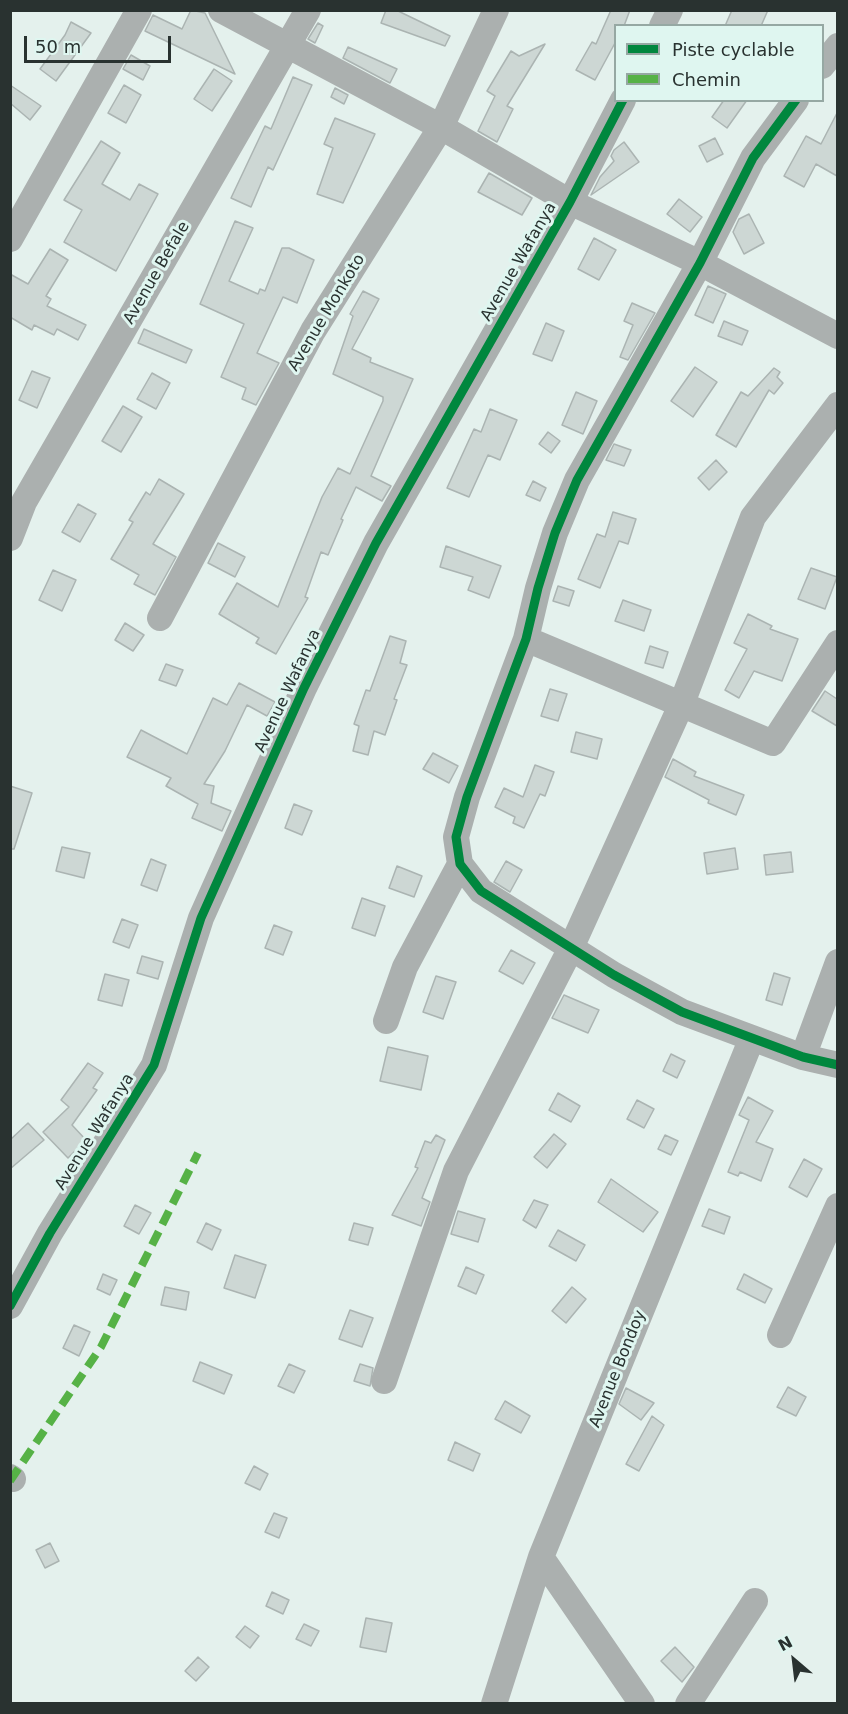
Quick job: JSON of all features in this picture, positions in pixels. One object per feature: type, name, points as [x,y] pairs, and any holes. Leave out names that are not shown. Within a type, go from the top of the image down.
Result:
[{"type":"street","points":[[10,239],[139,10]]},
{"type":"street","points":[[221,10],[441,128],[570,202],[700,263],[837,336]]},
{"type":"street","name":"Avenue Befale","points":[[10,538],[24,502],[290,45],[308,10]]},
{"type":"street","name":"Avenue Monkoto","points":[[160,618],[313,331],[441,128],[496,10]]},
{"type":"street","points":[[663,24],[670,10]]},
{"type":"street","points":[[824,63],[837,45]]},
{"type":"street","name":"Avenue Wafanya","points":[[10,1306],[50,1233],[154,1065],[201,918],[304,688],[376,543],[570,202],[622,102]]},
{"type":"street","points":[[795,102],[753,158],[700,263],[577,480],[555,533],[538,588],[526,639],[464,807],[456,837],[460,864],[481,891],[571,948],[682,1012],[803,1057],[837,1065]]},
{"type":"street","points":[[384,1381],[456,1171],[571,948],[682,703],[753,517],[837,405]]},
{"type":"street","points":[[526,639],[682,703],[773,744],[837,643]]},
{"type":"street","points":[[386,1021],[405,967],[460,864]]},
{"type":"street","points":[[803,1057],[837,962]]},
{"type":"street","name":"Avenue Bondoy","points":[[494,1704],[541,1557],[752,1038]]},
{"type":"street","points":[[780,1335],[837,1206]]},
{"type":"street","points":[[541,1557],[642,1704]]},
{"type":"street","points":[[688,1704],[755,1601]]},
{"type":"building","points":[[191,10],[205,13],[235,74],[145,31],[153,15],[182,29]]},
{"type":"building","points":[[386,10],[396,10],[450,36],[445,46],[381,23]]},
{"type":"building","points":[[611,10],[630,10],[625,24],[614,24],[614,45],[595,80],[576,70],[592,42],[596,44]]},
{"type":"building","points":[[732,10],[768,10],[762,24],[726,24]]},
{"type":"building","points":[[71,22],[91,33],[56,81],[40,69],[65,35]]},
{"type":"building","points":[[318,23],[323,26],[315,43],[308,39]]},
{"type":"building","points":[[545,44],[507,106],[513,109],[497,142],[478,131],[495,96],[487,91],[511,51],[519,56]]},
{"type":"building","points":[[348,47],[397,69],[390,83],[343,58]]},
{"type":"building","points":[[131,55],[150,66],[143,80],[123,69]]},
{"type":"building","points":[[214,69],[232,81],[212,111],[194,99]]},
{"type":"building","points":[[293,77],[312,85],[273,170],[268,167],[251,207],[231,198],[265,126],[271,129]]},
{"type":"building","points":[[10,85],[41,106],[30,120],[10,103]]},
{"type":"building","points":[[124,85],[141,95],[126,123],[108,113]]},
{"type":"building","points":[[335,88],[348,95],[344,104],[331,97]]},
{"type":"building","points":[[723,102],[746,102],[727,128],[712,117]]},
{"type":"building","points":[[837,113],[837,176],[816,164],[804,187],[784,176],[806,136],[821,144]]},
{"type":"building","points":[[335,118],[375,134],[343,203],[317,194],[333,148],[324,144]]},
{"type":"building","points":[[715,138],[723,154],[707,162],[699,146]]},
{"type":"building","points":[[101,141],[120,153],[102,184],[130,200],[139,184],[158,194],[116,271],[64,242],[82,210],[64,200]]},
{"type":"building","points":[[624,142],[639,162],[591,195],[600,177],[614,161],[611,156],[614,150]]},
{"type":"building","points":[[489,173],[532,198],[522,215],[478,192]]},
{"type":"building","points":[[679,199],[702,217],[690,232],[667,214]]},
{"type":"building","points":[[749,214],[764,243],[744,254],[733,232],[739,219]]},
{"type":"building","points":[[235,221],[253,228],[229,281],[258,294],[260,289],[265,291],[282,248],[289,248],[314,260],[297,303],[283,297],[257,353],[279,363],[256,405],[242,399],[246,388],[221,377],[244,324],[200,304]]},
{"type":"building","points":[[594,238],[616,250],[599,280],[578,269]]},
{"type":"building","points":[[50,249],[68,260],[46,296],[51,299],[47,306],[86,325],[78,340],[57,329],[54,335],[34,325],[32,330],[10,317],[10,274],[28,284]]},
{"type":"building","points":[[708,286],[726,294],[713,323],[695,315]]},
{"type":"building","points":[[363,291],[379,299],[352,349],[371,358],[370,362],[413,379],[371,476],[391,486],[382,501],[356,487],[328,555],[321,552],[305,597],[308,598],[276,654],[256,643],[259,638],[219,614],[237,583],[278,607],[322,497],[338,468],[350,474],[383,401],[383,397],[333,374],[353,316],[350,314]]},
{"type":"building","points":[[632,303],[655,313],[628,360],[620,357],[633,325],[624,321]]},
{"type":"building","points":[[724,321],[748,331],[742,345],[718,336]]},
{"type":"building","points":[[546,323],[564,331],[552,361],[533,354]]},
{"type":"building","points":[[144,329],[192,350],[186,363],[138,343]]},
{"type":"building","points":[[695,367],[717,382],[693,417],[671,401]]},
{"type":"building","points":[[774,368],[780,372],[777,377],[783,383],[774,394],[769,390],[736,447],[716,435],[741,392],[748,396]]},
{"type":"building","points":[[32,371],[50,378],[37,408],[19,400]]},
{"type":"building","points":[[152,373],[170,383],[156,409],[137,399]]},
{"type":"building","points":[[576,392],[597,401],[583,434],[562,425]]},
{"type":"building","points":[[123,406],[142,417],[121,452],[102,441]]},
{"type":"building","points":[[490,409],[517,420],[500,460],[488,455],[469,497],[447,488],[474,429],[481,432]]},
{"type":"building","points":[[548,432],[560,441],[551,453],[539,444]]},
{"type":"building","points":[[614,444],[631,450],[624,466],[606,460]]},
{"type":"building","points":[[716,460],[727,472],[709,490],[698,478]]},
{"type":"building","points":[[159,479],[184,494],[153,544],[176,557],[155,595],[134,584],[139,575],[111,559],[133,522],[129,520],[146,492],[150,495]]},
{"type":"building","points":[[533,481],[546,488],[540,501],[526,495]]},
{"type":"building","points":[[78,504],[96,514],[80,542],[62,532]]},
{"type":"building","points":[[613,512],[636,519],[628,544],[619,541],[600,588],[578,579],[597,534],[605,537]]},
{"type":"building","points":[[218,543],[245,557],[235,577],[208,563]]},
{"type":"building","points":[[446,546],[501,566],[489,598],[468,590],[473,577],[440,567]]},
{"type":"building","points":[[811,568],[837,577],[825,609],[798,599]]},
{"type":"building","points":[[53,570],[76,580],[62,611],[39,600]]},
{"type":"building","points":[[558,586],[574,591],[569,606],[553,601]]},
{"type":"building","points":[[623,600],[651,610],[644,631],[615,621]]},
{"type":"building","points":[[748,614],[772,626],[770,629],[798,639],[782,681],[754,671],[739,698],[725,690],[747,649],[734,643]]},
{"type":"building","points":[[125,623],[144,635],[133,651],[115,640]]},
{"type":"building","points":[[390,636],[406,641],[400,663],[407,665],[394,699],[397,700],[385,735],[374,731],[368,755],[353,751],[359,726],[354,724],[366,690],[370,691]]},
{"type":"building","points":[[650,646],[668,652],[663,668],[645,663]]},
{"type":"building","points":[[166,664],[183,670],[176,686],[159,680]]},
{"type":"building","points":[[239,683],[275,702],[267,716],[247,705],[225,751],[204,784],[214,786],[211,803],[231,811],[222,831],[192,818],[198,804],[166,786],[171,778],[127,757],[141,730],[187,754],[213,698],[227,705]]},
{"type":"building","points":[[550,689],[567,694],[558,721],[541,716]]},
{"type":"building","points":[[825,691],[837,699],[837,726],[812,711]]},
{"type":"building","points":[[576,732],[602,739],[597,759],[571,752]]},
{"type":"building","points":[[433,753],[458,766],[449,783],[423,769]]},
{"type":"building","points":[[673,759],[696,772],[694,776],[744,795],[736,815],[708,803],[709,800],[665,777]]},
{"type":"building","points":[[535,765],[554,772],[545,796],[540,794],[524,828],[513,823],[515,817],[495,807],[504,788],[523,797]]},
{"type":"building","points":[[10,786],[32,793],[14,849],[10,849]]},
{"type":"building","points":[[294,804],[312,811],[302,835],[285,828]]},
{"type":"building","points":[[62,847],[90,853],[84,878],[56,871]]},
{"type":"building","points":[[735,848],[738,869],[707,874],[704,853]]},
{"type":"building","points":[[791,852],[793,872],[766,875],[764,855]]},
{"type":"building","points":[[151,859],[166,865],[157,891],[141,885]]},
{"type":"building","points":[[506,861],[522,870],[510,892],[494,882]]},
{"type":"building","points":[[397,866],[422,876],[414,897],[389,888]]},
{"type":"building","points":[[362,898],[385,906],[375,936],[352,928]]},
{"type":"building","points":[[122,919],[138,925],[129,948],[113,942]]},
{"type":"building","points":[[274,925],[292,932],[283,955],[265,948]]},
{"type":"building","points":[[511,950],[535,963],[523,984],[499,971]]},
{"type":"building","points":[[142,956],[163,962],[158,979],[137,973]]},
{"type":"building","points":[[774,973],[790,978],[782,1005],[766,1000]]},
{"type":"building","points":[[105,974],[129,980],[122,1006],[98,1000]]},
{"type":"building","points":[[436,976],[456,982],[443,1019],[423,1012]]},
{"type":"building","points":[[564,995],[599,1010],[588,1033],[552,1018]]},
{"type":"building","points":[[388,1047],[428,1056],[421,1090],[380,1081]]},
{"type":"building","points":[[671,1054],[685,1061],[677,1078],[663,1071]]},
{"type":"building","points":[[88,1063],[103,1073],[93,1088],[97,1090],[72,1125],[86,1140],[68,1158],[43,1132],[69,1107],[61,1100]]},
{"type":"building","points":[[558,1093],[580,1106],[571,1122],[549,1110]]},
{"type":"building","points":[[748,1097],[773,1111],[756,1142],[773,1149],[761,1181],[740,1172],[738,1176],[728,1172],[749,1120],[739,1115]]},
{"type":"building","points":[[637,1100],[654,1109],[644,1128],[627,1119]]},
{"type":"building","points":[[28,1123],[44,1140],[10,1169],[10,1140]]},
{"type":"building","points":[[554,1134],[566,1144],[547,1168],[534,1157]]},
{"type":"building","points":[[436,1135],[445,1140],[422,1198],[430,1202],[421,1226],[392,1215],[418,1168],[415,1167],[425,1141],[431,1143]]},
{"type":"building","points":[[665,1135],[678,1141],[671,1155],[658,1149]]},
{"type":"building","points":[[804,1159],[822,1169],[807,1197],[789,1187]]},
{"type":"building","points":[[611,1179],[658,1212],[643,1232],[598,1202]]},
{"type":"building","points":[[534,1200],[548,1205],[536,1228],[523,1220]]},
{"type":"building","points":[[135,1205],[151,1213],[139,1234],[124,1226]]},
{"type":"building","points":[[709,1209],[730,1217],[724,1234],[702,1226]]},
{"type":"building","points":[[458,1211],[485,1219],[478,1242],[451,1234]]},
{"type":"building","points":[[206,1223],[221,1230],[212,1250],[197,1242]]},
{"type":"building","points":[[354,1223],[373,1228],[368,1245],[349,1240]]},
{"type":"building","points":[[558,1230],[585,1245],[576,1261],[549,1246]]},
{"type":"building","points":[[235,1255],[266,1265],[255,1298],[224,1288]]},
{"type":"building","points":[[466,1267],[484,1275],[476,1294],[458,1286]]},
{"type":"building","points":[[103,1274],[117,1280],[110,1295],[97,1289]]},
{"type":"building","points":[[744,1274],[772,1289],[765,1303],[737,1289]]},
{"type":"building","points":[[165,1287],[189,1292],[186,1310],[161,1305]]},
{"type":"building","points":[[572,1287],[586,1299],[566,1323],[552,1311]]},
{"type":"building","points":[[350,1310],[373,1318],[362,1347],[339,1339]]},
{"type":"building","points":[[74,1325],[90,1332],[79,1356],[63,1348]]},
{"type":"building","points":[[200,1362],[232,1375],[224,1394],[193,1381]]},
{"type":"building","points":[[289,1364],[305,1371],[294,1393],[278,1386]]},
{"type":"building","points":[[360,1364],[373,1368],[370,1386],[354,1381]]},
{"type":"building","points":[[788,1387],[806,1397],[796,1416],[777,1407]]},
{"type":"building","points":[[626,1388],[654,1403],[641,1420],[619,1404]]},
{"type":"building","points":[[505,1401],[530,1416],[521,1433],[495,1419]]},
{"type":"building","points":[[652,1416],[664,1425],[639,1471],[626,1464]]},
{"type":"building","points":[[455,1442],[480,1454],[473,1471],[448,1460]]},
{"type":"building","points":[[254,1466],[268,1474],[260,1490],[245,1483]]},
{"type":"building","points":[[274,1513],[287,1518],[279,1538],[265,1532]]},
{"type":"building","points":[[50,1543],[59,1561],[45,1568],[36,1550]]},
{"type":"building","points":[[272,1592],[289,1600],[283,1614],[266,1606]]},
{"type":"building","points":[[366,1618],[392,1623],[386,1652],[360,1647]]},
{"type":"building","points":[[304,1624],[319,1631],[311,1646],[296,1639]]},
{"type":"building","points":[[245,1626],[259,1636],[250,1648],[236,1637]]},
{"type":"building","points":[[675,1647],[694,1667],[682,1682],[661,1661]]},
{"type":"building","points":[[198,1657],[209,1667],[196,1681],[185,1671]]},
{"type":"marked path","points":[[10,1481],[101,1347],[198,1153]]},
{"type":"cycle path","points":[[10,1306],[50,1233],[154,1065],[201,918],[304,688],[376,543],[570,202],[622,102]]},
{"type":"cycle path","points":[[795,102],[753,158],[700,263],[577,480],[555,533],[538,588],[526,639],[467,797],[456,837],[460,864],[481,891],[614,975],[682,1012],[803,1057],[838,1065]]}]
